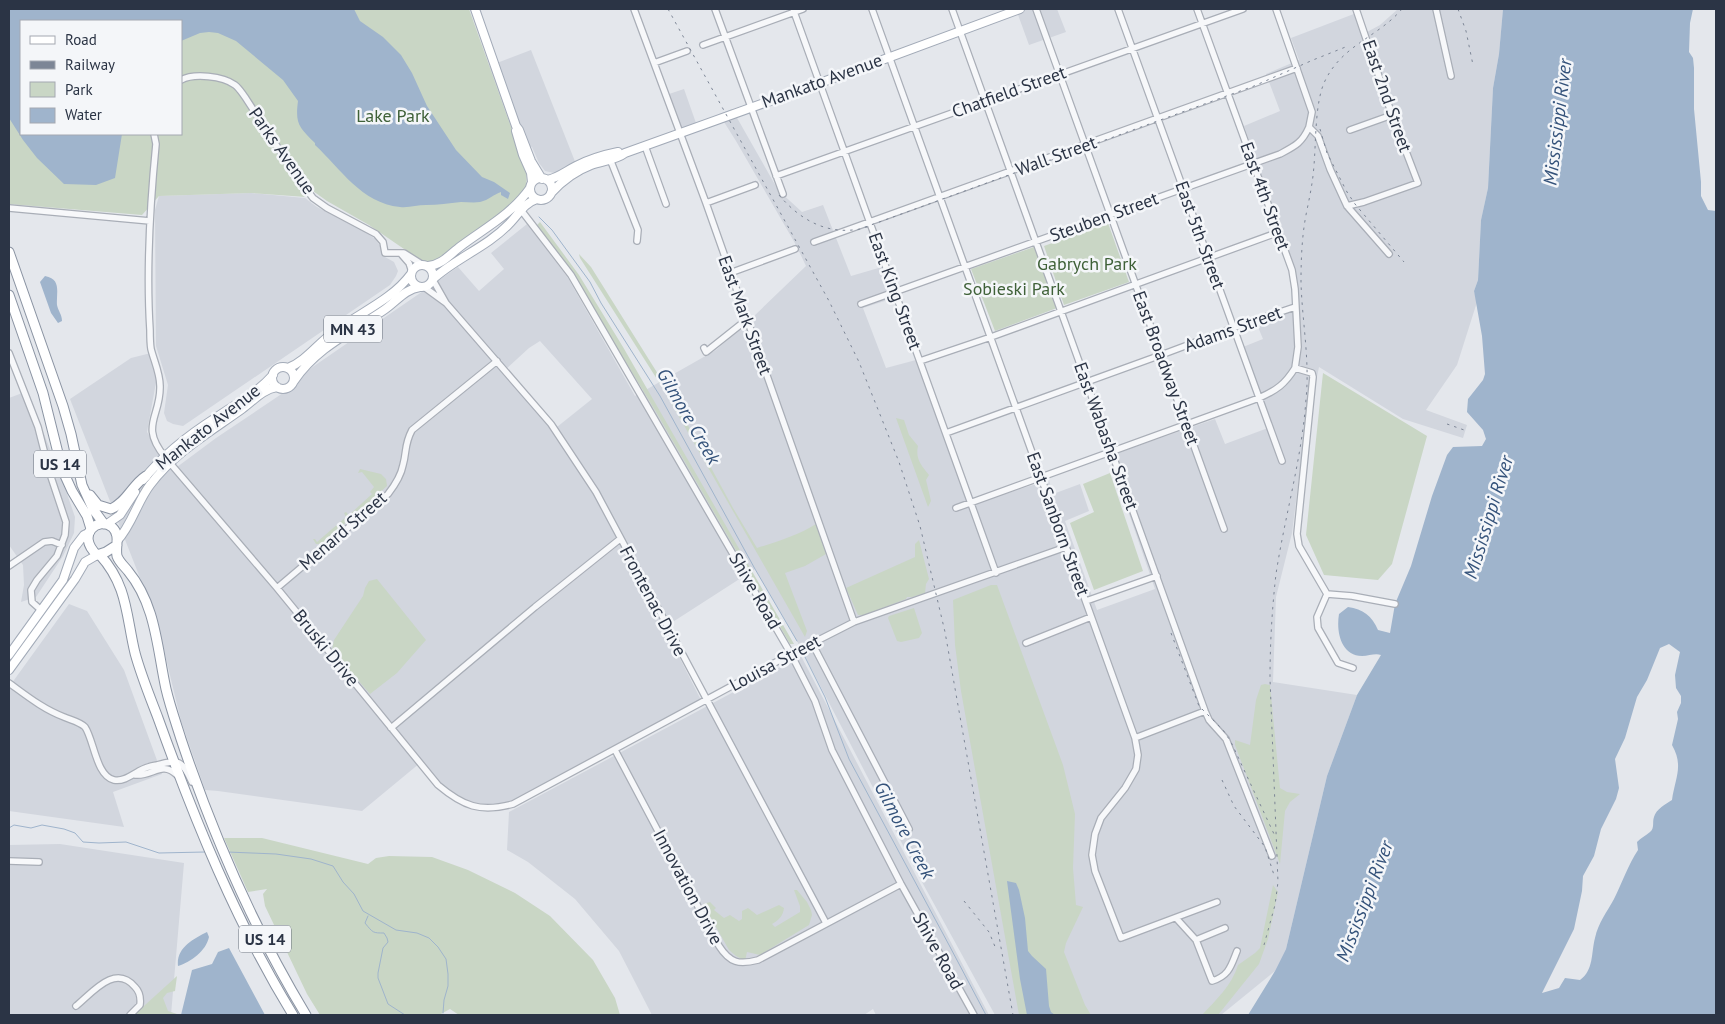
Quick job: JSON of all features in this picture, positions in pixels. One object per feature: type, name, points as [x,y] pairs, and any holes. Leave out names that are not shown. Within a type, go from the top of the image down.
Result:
[{"type":"highway","name":"US 14","points":[[9,252],[63,406],[87,498],[105,524],[115,531],[117,556],[138,586],[152,618],[170,704],[203,801],[228,861],[272,953],[306,1015]]},
{"type":"highway","name":"US 14","points":[[9,295],[43,393],[62,469],[72,491],[87,516],[90,530],[88,537],[89,546],[111,567],[120,584],[138,663],[178,776],[214,863],[258,952],[294,1015]]},
{"type":"highway","points":[[79,472],[95,502],[101,507],[109,509],[121,503],[136,484],[146,476]]},
{"type":"highway","points":[[90,530],[96,525],[105,524]]},
{"type":"highway","points":[[99,555],[117,543]]},
{"type":"main road","points":[[475,9],[516,126],[532,161],[551,186],[551,193]]},
{"type":"main road","name":"Mankato Avenue","points":[[105,524],[120,514],[146,476],[264,392],[277,387],[287,388],[290,386],[308,363],[325,348],[384,310],[407,291],[430,284],[452,263],[496,236],[527,204],[537,199],[546,198],[563,181],[578,170],[1020,9]]},
{"type":"main road","points":[[516,126],[520,146],[531,173],[532,195],[537,199]]},
{"type":"main road","name":"Mankato Avenue","points":[[117,543],[151,483],[168,460],[198,430],[254,393],[279,368],[288,368],[301,361],[336,330],[393,293],[416,267],[440,263],[462,245],[492,225],[519,202],[537,179],[556,178],[596,157],[625,153]]},
{"type":"main road","points":[[425,266],[433,272],[433,280]]},
{"type":"main road","points":[[412,273],[413,282],[422,287]]},
{"type":"main road","points":[[288,368],[293,374],[294,381]]},
{"type":"main road","name":"Mankato Avenue","points":[[273,375],[273,382],[277,387]]},
{"type":"main road","points":[[9,656],[63,580],[74,548],[90,530]]},
{"type":"main road","points":[[9,670],[75,579],[85,562],[99,555]]},
{"type":"street","name":"East Mark Street","points":[[634,9],[706,203],[854,622]]},
{"type":"street","points":[[715,9],[782,194]]},
{"type":"street","points":[[703,45],[794,10],[803,9]]},
{"type":"street","name":"East Sanborn Street","points":[[872,9],[1135,738],[1138,755],[1136,769],[1125,788],[1101,818],[1094,834],[1092,855],[1093,863],[1121,938],[1217,902]]},
{"type":"street","name":"East Wabasha Street","points":[[952,9],[1205,711],[1209,720],[1226,739],[1272,856]]},
{"type":"street","name":"East Broadway Street","points":[[1036,9],[1224,529]]},
{"type":"street","name":"East 5th Street","points":[[1118,9],[1282,461]]},
{"type":"street","name":"East 4th Street","points":[[1197,9],[1292,270],[1295,289],[1298,347],[1295,368]]},
{"type":"street","name":"Chatfield Street","points":[[776,176],[1243,9]]},
{"type":"street","points":[[1276,9],[1312,112],[1309,127],[1318,136],[1330,169],[1347,206],[1389,254]]},
{"type":"street","name":"East 2nd Street","points":[[1347,206],[1418,183],[1392,115],[1356,9]]},
{"type":"street","points":[[1436,9],[1452,76]]},
{"type":"street","name":"East King Street","points":[[794,10],[996,573]]},
{"type":"street","points":[[654,63],[687,51]]},
{"type":"street","name":"Wall Street","points":[[814,242],[1297,68]]},
{"type":"street","name":"Parks Avenue","points":[[182,79],[205,76],[224,79],[235,86],[245,97],[297,177],[313,198],[327,208],[376,234],[383,242],[385,253],[404,253],[425,266]]},
{"type":"street","points":[[1350,130],[1392,115]]},
{"type":"street","name":"Steuben Street","points":[[862,304],[1280,154],[1296,146],[1304,138],[1309,127]]},
{"type":"street","points":[[154,135],[156,144],[150,221],[150,330],[151,348],[158,370],[160,386],[151,427],[152,436],[168,460]]},
{"type":"street","points":[[644,146],[666,204]]},
{"type":"street","points":[[609,159],[638,230],[637,242]]},
{"type":"street","points":[[706,203],[755,185]]},
{"type":"street","points":[[9,208],[150,221]]},
{"type":"street","name":"Shive Road","points":[[521,210],[571,275],[791,654],[815,702],[832,750],[901,884],[974,1015]]},
{"type":"street","points":[[920,362],[1279,232]]},
{"type":"street","points":[[730,272],[795,249]]},
{"type":"street","points":[[401,253],[409,264],[412,273]]},
{"type":"street","name":"Frontenac Drive","points":[[433,280],[446,302],[552,424],[596,492],[826,923]]},
{"type":"street","name":"Frontenac Drive","points":[[422,287],[446,302]]},
{"type":"street","name":"Adams Street","points":[[946,432],[1295,307]]},
{"type":"street","points":[[704,348],[706,352],[740,325],[747,322]]},
{"type":"street","points":[[9,353],[38,427],[53,483],[64,514],[66,528],[58,556],[37,580],[31,590],[32,602],[41,610]]},
{"type":"street","name":"Menard Street","points":[[277,588],[388,494],[396,484],[403,466],[407,441],[412,430],[496,361]]},
{"type":"street","points":[[956,508],[1274,392],[1286,382],[1295,368],[1312,373],[1313,377],[1297,534],[1299,546],[1327,594]]},
{"type":"street","name":"Bruski Drive","points":[[168,460],[277,588],[438,785],[453,798],[480,808],[496,809]]},
{"type":"street","points":[[391,728],[534,607],[620,539]]},
{"type":"street","points":[[9,566],[44,542],[52,541],[62,545]]},
{"type":"street","name":"Louisa Street","points":[[496,809],[513,804],[854,622],[1066,547]]},
{"type":"street","points":[[1086,601],[1157,576]]},
{"type":"street","points":[[1327,594],[1352,596],[1395,604]]},
{"type":"street","points":[[1327,594],[1317,617],[1318,628],[1338,663],[1353,668]]},
{"type":"street","points":[[1026,643],[1092,617]]},
{"type":"street","points":[[812,643],[909,829]]},
{"type":"street","points":[[9,683],[42,707],[83,725],[100,765],[110,778],[118,780],[173,760],[184,767],[203,801]]},
{"type":"street","points":[[1135,738],[1205,711]]},
{"type":"street","name":"Innovation Drive","points":[[615,750],[719,946],[731,960],[739,963],[758,960],[901,884]]},
{"type":"street","points":[[135,774],[144,774],[165,768],[172,770],[178,776]]},
{"type":"street","points":[[9,860],[39,862]]},
{"type":"street","points":[[1176,918],[1196,940],[1212,981],[1222,978],[1231,967],[1237,951]]},
{"type":"street","points":[[1196,940],[1225,928]]},
{"type":"street","points":[[76,1006],[111,978],[122,978],[132,984],[140,995],[140,1005],[130,1015]]},
{"type":"shaded area","points":[[1026,9],[1057,9],[1066,32],[1029,45],[1017,12]]},
{"type":"shaded area","points":[[1398,9],[1503,9],[1499,54],[1493,88],[1488,188],[1481,220],[1478,280],[1474,291],[1477,302],[1457,365],[1426,410],[1467,425],[1463,438],[1403,419],[1319,367],[1303,445],[1292,533],[1276,597],[1273,682],[1357,695],[1327,776],[1286,949],[1275,971],[1221,1015],[995,1015],[922,882],[797,641],[755,569],[668,625],[627,554],[702,702],[513,804],[480,808],[453,798],[420,763],[362,811],[205,790],[181,721],[161,638],[151,606],[70,399],[131,358],[151,353],[157,377],[147,432],[173,470],[216,438],[280,395],[297,382],[301,375],[458,267],[479,291],[504,269],[491,253],[527,224],[568,278],[635,396],[716,350],[806,266],[796,245],[719,114],[732,109],[778,190],[802,212],[823,205],[851,276],[882,267],[894,298],[863,308],[886,368],[916,360],[969,505],[1049,480],[1053,494],[1080,484],[1089,511],[1065,521],[1097,610],[1155,589],[1109,456],[1215,419],[1225,444],[1273,426],[1243,347],[1263,339],[1256,322],[1299,308],[1295,270],[1244,126],[1280,111],[1266,74],[1299,60],[1291,38],[1359,12],[1367,32],[1380,25]],"holes":[[[540,341],[592,399],[557,427],[586,476],[551,424],[505,370],[529,348]]]},
{"type":"shaded area","points":[[531,50],[576,164],[561,172],[545,171],[532,147],[516,141],[489,66]]},
{"type":"shaded area","points":[[684,89],[696,123],[675,130],[663,96]]},
{"type":"shaded area","points":[[251,193],[305,198],[317,207],[375,239],[385,257],[394,262],[398,271],[390,285],[183,426],[173,424],[167,421],[164,413],[168,385],[156,346],[155,210],[159,196]]},
{"type":"shaded area","points":[[25,392],[62,479],[75,517],[74,533],[63,556],[36,597],[21,602],[24,585],[23,565],[9,545],[9,398]]},
{"type":"shaded area","points":[[69,604],[87,611],[124,670],[162,774],[113,792],[124,827],[9,811],[9,687]]},
{"type":"shaded area","points":[[801,656],[989,1015],[876,1015],[873,1009],[864,1015],[652,1015],[619,951],[575,899],[528,862],[507,850],[509,812]]},
{"type":"shaded area","points":[[60,844],[184,863],[171,1015],[9,1015],[9,845]]},
{"type":"green space","name":"Lake Park","points":[[9,9],[469,9],[522,157],[527,181],[522,194],[513,204],[486,226],[435,262],[423,262],[369,225],[313,191],[306,197],[251,193],[159,196],[142,215],[9,204]]},
{"type":"green space","points":[[540,222],[579,275],[623,347],[794,644],[790,644],[656,412],[573,275],[537,225]]},
{"type":"green space","name":"Gabrych Park","points":[[1108,223],[1129,282],[1064,305],[1044,246]]},
{"type":"green space","name":"Sobieski Park","points":[[1034,247],[1057,308],[995,331],[971,269]]},
{"type":"green space","points":[[579,254],[591,267],[673,398],[757,548],[795,535],[816,524],[826,554],[805,566],[785,573],[807,631],[805,637],[662,387]]},
{"type":"green space","points":[[1323,373],[1427,436],[1392,564],[1378,580],[1324,575],[1306,535]]},
{"type":"green space","points":[[896,418],[904,420],[909,435],[918,446],[917,455],[920,462],[929,475],[926,480],[931,501],[928,507]]},
{"type":"green space","points":[[360,469],[381,474],[386,479],[387,486],[322,544],[316,544],[313,539],[317,542],[346,517],[344,513],[346,512],[349,515],[372,494],[370,492],[374,487],[362,472],[358,473]]},
{"type":"green space","points":[[1110,473],[1143,571],[1094,590],[1070,523],[1094,512],[1083,484]]},
{"type":"green space","points":[[919,540],[929,579],[926,584],[925,593],[907,597],[864,615],[858,615],[846,588],[915,557],[915,544]]},
{"type":"green space","points":[[377,579],[426,640],[397,673],[370,694],[332,650],[334,640],[363,596],[369,581]]},
{"type":"green space","points":[[991,585],[997,585],[1063,765],[1075,814],[1073,868],[1076,905],[1083,907],[1066,943],[1064,952],[1085,1005],[1091,1015],[1019,1015],[961,691],[955,645],[953,600]]},
{"type":"green space","points":[[914,608],[922,633],[919,638],[901,642],[897,641],[888,618],[889,616]]},
{"type":"green space","points":[[1261,685],[1270,685],[1280,788],[1287,792],[1300,794],[1290,802],[1285,811],[1280,864],[1235,745],[1235,740],[1250,745],[1256,700]]},
{"type":"green space","points":[[224,838],[262,838],[368,864],[376,858],[389,856],[432,857],[468,870],[515,893],[550,916],[593,960],[615,998],[620,1015],[459,1015],[450,1009],[439,1015],[320,1015],[307,994],[265,906],[263,894],[267,889],[248,892]]},
{"type":"green space","points":[[1273,885],[1278,892],[1268,939],[1259,964],[1218,1015],[1202,1015],[1228,986],[1238,965],[1260,948]]},
{"type":"green space","points":[[794,890],[797,890],[811,910],[812,915],[809,925],[760,955],[747,952],[745,961],[729,950],[703,904],[710,902],[716,908],[714,910],[724,918],[730,915],[739,921],[742,919],[742,911],[748,908],[757,915],[779,905],[784,908],[777,921],[772,924],[775,927],[800,912],[800,906]]},
{"type":"green space","points":[[177,976],[175,991],[167,993],[163,998],[168,1011],[177,1014],[134,1015]]},
{"type":"water","points":[[9,9],[354,9],[360,21],[383,37],[401,55],[412,73],[427,106],[456,150],[482,177],[494,182],[510,193],[508,199],[501,195],[501,192],[480,202],[403,207],[386,204],[374,199],[353,184],[302,129],[297,115],[298,101],[283,80],[236,41],[218,33],[200,33],[182,41],[182,20],[20,20],[20,135],[122,135],[115,178],[96,185],[64,184],[37,158],[23,140],[9,118]]},
{"type":"water","name":"Mississippi River","points":[[1503,9],[1693,9],[1690,23],[1689,52],[1693,58],[1694,68],[1694,109],[1701,196],[1708,210],[1716,211],[1716,1015],[1248,1015],[1286,949],[1327,776],[1357,695],[1381,655],[1362,656],[1349,652],[1339,635],[1339,614],[1348,607],[1358,609],[1370,617],[1378,630],[1390,633],[1395,604],[1411,566],[1432,496],[1447,455],[1453,447],[1482,446],[1486,439],[1483,430],[1467,412],[1468,399],[1483,380],[1485,374],[1482,336],[1474,291],[1478,280],[1481,220],[1488,188],[1493,88],[1499,54]],"holes":[[[1669,644],[1680,652],[1675,675],[1676,688],[1681,696],[1681,703],[1677,712],[1678,719],[1672,745],[1676,752],[1678,772],[1672,800],[1655,814],[1652,830],[1637,842],[1638,850],[1598,927],[1588,971],[1580,980],[1565,978],[1559,988],[1542,993],[1574,929],[1582,891],[1583,876],[1594,856],[1601,829],[1616,799],[1619,788],[1615,759],[1625,738],[1637,697],[1647,680],[1660,648]]]},
{"type":"water","points":[[45,276],[56,283],[57,305],[62,321],[58,323],[51,313],[40,282]]},
{"type":"water","points":[[1007,881],[1016,883],[1019,890],[1025,918],[1028,951],[1046,969],[1049,1006],[1051,1012],[1055,1015],[1027,1015],[1020,979]]},
{"type":"water","points":[[207,932],[209,937],[205,947],[193,959],[178,966],[180,954],[186,945]]},
{"type":"water","points":[[229,948],[265,1015],[181,1015],[192,970],[212,964],[218,952]]},
{"type":"waterway","name":"Gilmore Creek","points":[[539,217],[552,230],[590,282],[601,303],[660,396],[755,569],[797,641]]},
{"type":"waterway","name":"Gilmore Creek","points":[[804,655],[825,697],[849,759],[986,1015]]},
{"type":"waterway","points":[[9,828],[14,825],[31,828],[42,825],[75,833],[83,842],[126,842],[159,853],[205,852]]},
{"type":"waterway","points":[[227,852],[276,854],[311,859],[333,866],[343,882],[354,894],[363,911],[396,930],[417,933],[429,938],[438,947],[446,959],[448,974],[448,986],[443,1013]]},
{"type":"waterway","points":[[368,916],[365,923],[373,932],[384,933],[388,942],[383,948],[378,978],[388,1004],[405,1015]]},
{"type":"railway","points":[[668,9],[829,301],[859,362],[899,462],[920,526],[945,632],[1013,1015]]},
{"type":"railway","points":[[1264,945],[1275,905],[1278,882],[1270,679],[1272,613],[1276,574],[1304,421],[1307,370],[1301,282],[1302,255],[1304,228],[1313,177],[1319,101],[1324,83],[1340,59],[1392,19],[1402,9]]},
{"type":"railway","points":[[1458,9],[1466,31],[1473,65]]},
{"type":"railway","points":[[779,195],[796,212],[815,224],[836,230],[860,229],[1254,86],[1348,46]]},
{"type":"railway","points":[[1320,129],[1327,153],[1347,192],[1404,262]]},
{"type":"railway","points":[[1447,424],[1467,431]]},
{"type":"railway","points":[[1171,633],[1199,706],[1223,730],[1231,742],[1274,834]]},
{"type":"railway","points":[[1222,780],[1234,806],[1265,847],[1274,875]]},
{"type":"railway","points":[[964,901],[989,932],[996,949]]}]
